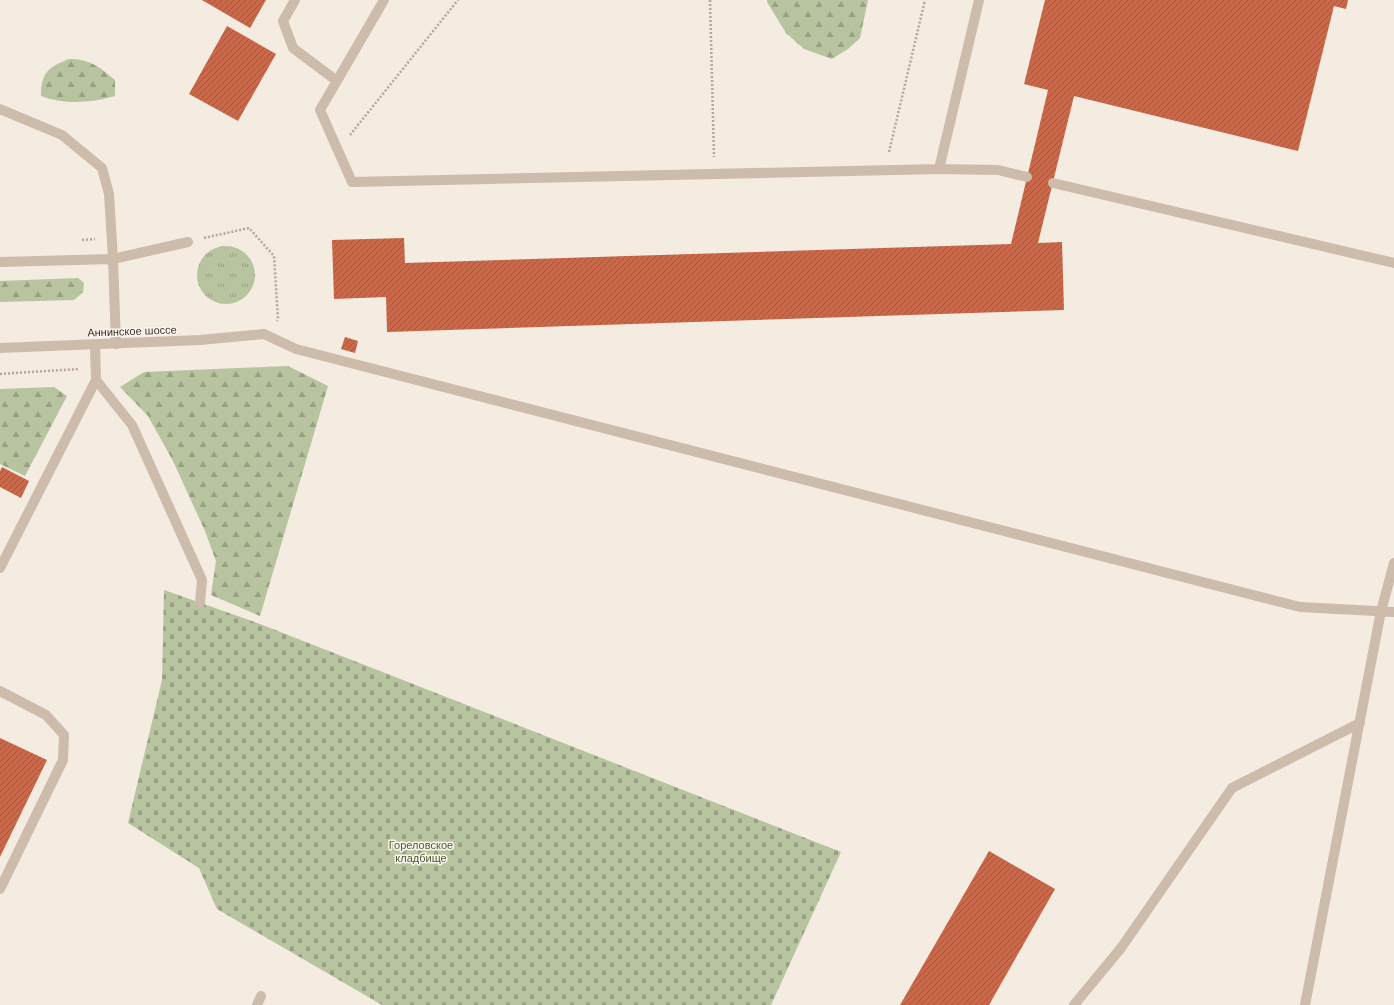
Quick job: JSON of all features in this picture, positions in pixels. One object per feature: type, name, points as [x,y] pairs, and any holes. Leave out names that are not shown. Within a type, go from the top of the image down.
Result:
[{"type":"street","points":[[294,0],[283,21],[293,48],[337,81]]},
{"type":"street","points":[[384,0],[320,110],[352,182],[939,169],[998,170],[1027,177]]},
{"type":"street","points":[[939,169],[979,0]]},
{"type":"street","points":[[0,109],[62,135],[102,168],[109,194],[114,258],[116,344]]},
{"type":"street","points":[[1053,183],[1394,263]]},
{"type":"street","points":[[0,262],[114,258],[188,242]]},
{"type":"street","points":[[264,334],[296,349],[1292,605],[1394,612]]},
{"type":"street","name":"Аннинское шоссе","points":[[0,348],[200,340],[264,334]]},
{"type":"street","points":[[0,568],[96,380],[95,345]]},
{"type":"street","points":[[96,380],[132,425],[202,580],[200,603]]},
{"type":"street","points":[[1305,1005],[1381,611],[1394,563]]},
{"type":"street","points":[[0,691],[46,715],[64,735],[63,760],[0,889]]},
{"type":"street","points":[[1074,1005],[1121,948],[1232,788],[1360,723]]},
{"type":"path","points":[[338,149],[458,0]]},
{"type":"path","points":[[710,0],[714,174]]},
{"type":"path","points":[[885,170],[925,0]]},
{"type":"path","points":[[188,242],[249,228],[274,256],[278,319],[264,334]]},
{"type":"path","points":[[0,374],[96,368]]},
{"type":"green space","points":[[767,0],[868,0],[860,38],[848,49],[832,59],[804,49],[786,33]]},
{"type":"green space","points":[[69,59],[89,62],[100,68],[115,80],[115,96],[97,100],[68,102],[41,96],[43,81],[51,68]]},
{"type":"green space","points":[[220,246],[232,246],[247,254],[255,269],[255,281],[247,296],[232,304],[220,304],[205,296],[197,281],[197,269],[205,254]]},
{"type":"green space","points":[[78,278],[84,283],[83,292],[74,300],[0,302],[0,281]]},
{"type":"green space","points":[[288,366],[328,386],[260,616],[211,595],[216,561],[205,531],[173,461],[148,416],[120,387],[144,372]]},
{"type":"green space","points":[[54,387],[67,396],[25,476],[0,464],[0,389]]},
{"type":"green space","name":"Гореловское кладбище","points":[[164,590],[260,624],[841,852],[771,1005],[382,1005],[217,909],[199,868],[128,823],[162,680]]},
{"type":"building","points":[[202,0],[266,0],[250,28]]},
{"type":"building","points":[[1045,0],[1348,0],[1346,9],[1334,6],[1298,151],[1074,96],[1038,243],[1062,242],[1064,310],[387,332],[386,297],[334,299],[332,240],[404,238],[405,263],[1011,244],[1048,90],[1024,84]]},
{"type":"building","points":[[227,26],[276,54],[238,121],[189,94]]},
{"type":"building","points":[[345,337],[358,341],[355,353],[341,349]]},
{"type":"building","points":[[2,467],[29,481],[21,498],[0,487],[0,471]]},
{"type":"building","points":[[0,738],[47,760],[0,857]]},
{"type":"building","points":[[989,851],[1055,889],[989,1005],[900,1005]]}]
